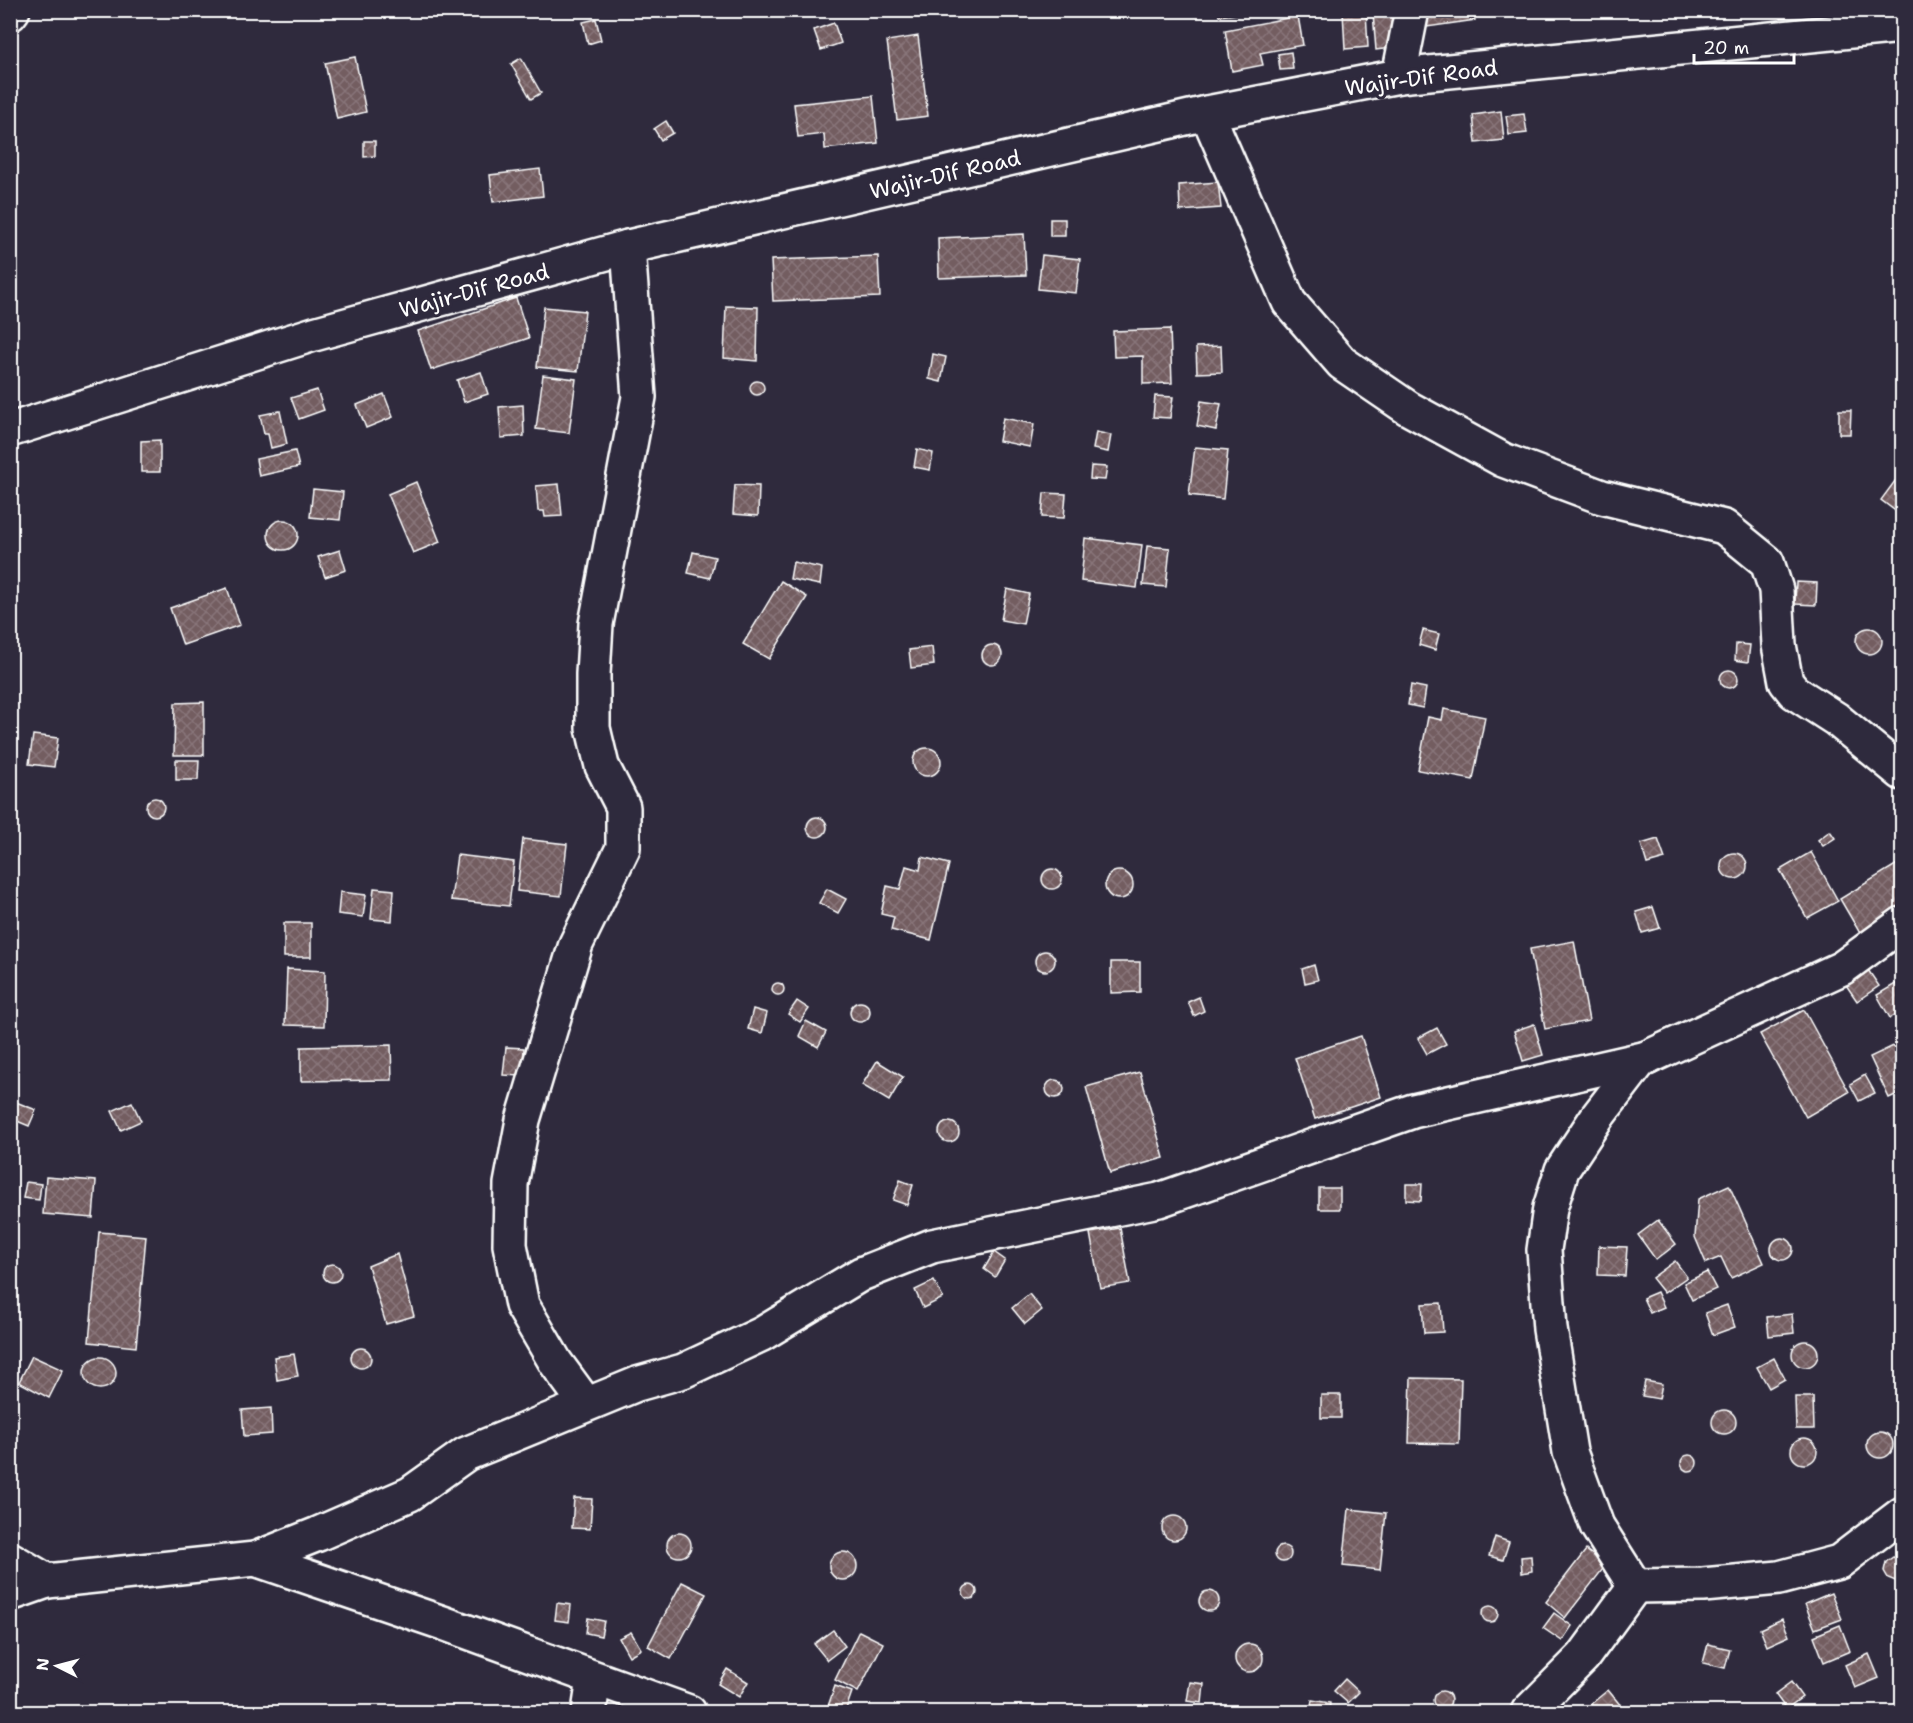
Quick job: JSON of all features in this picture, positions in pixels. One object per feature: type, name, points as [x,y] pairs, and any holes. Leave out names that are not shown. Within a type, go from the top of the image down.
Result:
[{"type":"street","points":[[1399,76],[1412,10]]},
{"type":"street","name":"Wajir-Dif Road","points":[[10,430],[314,334],[628,248],[1208,113],[1399,76],[1902,26]]},
{"type":"street","points":[[1208,113],[1289,302],[1342,363],[1408,408],[1503,460],[1602,497],[1724,527],[1767,562],[1776,590],[1779,645],[1786,682],[1794,692],[1836,719],[1902,773]]},
{"type":"street","points":[[586,1404],[556,1363],[522,1305],[510,1245],[511,1184],[523,1120],[576,944],[623,848],[623,807],[602,766],[593,728],[593,674],[596,624],[639,397],[628,248]]},
{"type":"street","points":[[1635,1586],[1597,1526],[1570,1452],[1550,1329],[1544,1250],[1550,1208],[1562,1170],[1604,1108],[1640,1061],[1842,968],[1902,924]]},
{"type":"street","points":[[10,1594],[47,1581],[255,1559],[410,1494],[466,1454],[637,1384],[684,1371],[762,1334],[861,1274],[932,1246],[1159,1200],[1413,1111],[1647,1058]]},
{"type":"street","points":[[1635,1586],[1703,1586],[1779,1578],[1839,1562],[1902,1515]]},
{"type":"street","points":[[10,1559],[47,1581]]},
{"type":"street","points":[[255,1559],[443,1623],[688,1713]]},
{"type":"street","points":[[1528,1713],[1583,1657],[1635,1586]]},
{"type":"street","points":[[589,1713],[594,1679]]},
{"type":"building","points":[[1218,10],[1246,10],[1246,13],[1219,16]]},
{"type":"building","points":[[1424,10],[1473,10],[1475,20],[1427,27]]},
{"type":"building","points":[[1366,11],[1368,47],[1345,49],[1343,12]]},
{"type":"building","points":[[1396,11],[1399,47],[1376,50],[1373,13]]},
{"type":"building","points":[[1298,16],[1303,45],[1260,53],[1263,65],[1232,71],[1225,30]]},
{"type":"building","points":[[596,19],[601,40],[588,44],[583,22]]},
{"type":"building","points":[[834,23],[841,43],[821,50],[814,30]]},
{"type":"building","points":[[918,36],[928,116],[897,120],[887,41]]},
{"type":"building","points":[[1291,52],[1293,69],[1280,70],[1278,54]]},
{"type":"building","points":[[355,57],[366,112],[337,119],[325,63]]},
{"type":"building","points":[[521,58],[541,93],[531,99],[511,64]]},
{"type":"building","points":[[873,96],[878,143],[825,149],[824,134],[798,137],[794,104]]},
{"type":"building","points":[[1501,111],[1504,140],[1476,143],[1473,115]]},
{"type":"building","points":[[1524,114],[1527,133],[1509,135],[1506,116]]},
{"type":"building","points":[[666,121],[673,133],[661,140],[654,129]]},
{"type":"building","points":[[364,141],[375,141],[375,156],[364,157]]},
{"type":"building","points":[[540,169],[543,196],[493,202],[490,175]]},
{"type":"building","points":[[1218,182],[1221,208],[1180,211],[1179,185]]},
{"type":"building","points":[[1050,219],[1065,219],[1065,236],[1050,236]]},
{"type":"building","points":[[1024,234],[1026,275],[939,278],[938,238]]},
{"type":"building","points":[[1042,255],[1080,259],[1076,293],[1038,289]]},
{"type":"building","points":[[878,256],[880,297],[773,301],[771,260]]},
{"type":"building","points":[[516,298],[529,338],[431,370],[418,331]]},
{"type":"building","points":[[726,306],[758,307],[757,361],[724,358]]},
{"type":"building","points":[[544,307],[585,311],[578,371],[537,367]]},
{"type":"building","points":[[1170,329],[1172,383],[1143,384],[1143,356],[1114,357],[1113,331]]},
{"type":"building","points":[[1221,346],[1222,372],[1197,373],[1196,347]]},
{"type":"building","points":[[933,354],[946,357],[941,382],[929,379]]},
{"type":"building","points":[[481,372],[488,394],[464,402],[457,380]]},
{"type":"building","points":[[543,375],[576,379],[569,433],[536,429]]},
{"type":"building","points":[[757,381],[762,383],[764,388],[762,393],[757,395],[752,393],[750,388],[752,383]]},
{"type":"building","points":[[317,390],[324,410],[299,419],[291,398]]},
{"type":"building","points":[[384,394],[393,417],[366,428],[357,405]]},
{"type":"building","points":[[1155,396],[1173,397],[1170,418],[1153,417]]},
{"type":"building","points":[[1201,401],[1221,404],[1216,430],[1197,426]]},
{"type":"building","points":[[523,405],[524,436],[501,438],[499,407]]},
{"type":"building","points":[[1839,410],[1851,410],[1850,434],[1839,434]]},
{"type":"building","points":[[280,411],[287,444],[271,448],[268,434],[264,434],[260,415]]},
{"type":"building","points":[[1003,418],[1034,424],[1030,447],[999,441]]},
{"type":"building","points":[[1096,432],[1111,435],[1108,452],[1093,449]]},
{"type":"building","points":[[160,440],[160,472],[141,472],[141,441]]},
{"type":"building","points":[[1195,447],[1228,450],[1223,499],[1189,495]]},
{"type":"building","points":[[917,449],[933,453],[930,470],[914,467]]},
{"type":"building","points":[[295,451],[299,467],[259,476],[256,459]]},
{"type":"building","points":[[1091,466],[1107,467],[1105,480],[1090,479]]},
{"type":"building","points":[[1895,481],[1902,487],[1902,516],[1881,500]]},
{"type":"building","points":[[416,482],[440,542],[413,553],[388,494]]},
{"type":"building","points":[[559,484],[562,516],[545,517],[544,511],[538,511],[536,486]]},
{"type":"building","points":[[735,485],[759,486],[758,516],[733,514]]},
{"type":"building","points":[[313,489],[343,492],[340,520],[310,517]]},
{"type":"building","points":[[1044,493],[1066,494],[1064,518],[1042,517]]},
{"type":"building","points":[[283,520],[289,521],[297,529],[297,541],[289,549],[283,550],[277,549],[269,541],[268,535],[269,529],[277,521]]},
{"type":"building","points":[[1085,538],[1142,545],[1137,588],[1081,581]]},
{"type":"building","points":[[1147,546],[1170,548],[1166,587],[1143,585]]},
{"type":"building","points":[[340,550],[346,570],[325,577],[318,557]]},
{"type":"building","points":[[693,552],[715,557],[710,578],[688,573]]},
{"type":"building","points":[[793,562],[822,568],[820,585],[790,579]]},
{"type":"building","points":[[781,581],[807,597],[769,659],[743,644]]},
{"type":"building","points":[[1796,582],[1817,583],[1816,605],[1795,604]]},
{"type":"building","points":[[227,588],[240,625],[183,645],[170,608]]},
{"type":"building","points":[[1007,589],[1029,594],[1023,624],[1001,620]]},
{"type":"building","points":[[1869,628],[1878,632],[1882,641],[1878,650],[1869,654],[1860,650],[1856,641],[1860,632]]},
{"type":"building","points":[[1423,630],[1439,634],[1435,650],[1419,645]]},
{"type":"building","points":[[1736,644],[1750,645],[1748,662],[1735,660]]},
{"type":"building","points":[[988,645],[996,645],[1002,651],[1002,659],[996,665],[988,665],[982,659],[982,651]]},
{"type":"building","points":[[932,647],[934,665],[911,668],[909,650]]},
{"type":"building","points":[[1725,670],[1733,670],[1738,675],[1736,686],[1725,688],[1720,683],[1720,675]]},
{"type":"building","points":[[1411,685],[1426,688],[1423,708],[1408,705]]},
{"type":"building","points":[[204,702],[204,755],[174,755],[175,703]]},
{"type":"building","points":[[1444,709],[1485,717],[1473,780],[1418,770],[1428,717],[1442,720]]},
{"type":"building","points":[[33,735],[58,738],[54,767],[29,764]]},
{"type":"building","points":[[927,748],[937,752],[941,762],[937,772],[927,776],[917,772],[913,762],[917,752]]},
{"type":"building","points":[[176,760],[199,760],[198,780],[176,780]]},
{"type":"building","points":[[151,798],[159,798],[164,803],[162,814],[151,816],[146,811],[146,803]]},
{"type":"building","points":[[817,817],[824,820],[827,827],[824,834],[817,837],[810,834],[807,827],[810,820]]},
{"type":"building","points":[[1830,831],[1835,838],[1823,846],[1818,840]]},
{"type":"building","points":[[523,839],[567,844],[561,896],[517,891]]},
{"type":"building","points":[[1658,839],[1665,859],[1647,864],[1641,844]]},
{"type":"building","points":[[1811,852],[1838,901],[1807,918],[1780,870]]},
{"type":"building","points":[[1734,853],[1743,857],[1747,866],[1743,875],[1734,879],[1725,875],[1721,866],[1725,857]]},
{"type":"building","points":[[457,855],[514,862],[509,906],[451,900]]},
{"type":"building","points":[[922,857],[949,864],[931,940],[891,930],[894,917],[881,914],[887,886],[900,889],[906,866],[920,870]]},
{"type":"building","points":[[1902,861],[1902,910],[1861,935],[1840,899]]},
{"type":"building","points":[[1052,869],[1059,872],[1062,879],[1059,886],[1052,889],[1045,886],[1042,879],[1045,872]]},
{"type":"building","points":[[1119,871],[1129,875],[1133,885],[1129,895],[1119,899],[1109,895],[1105,885],[1109,875]]},
{"type":"building","points":[[374,888],[394,890],[392,921],[371,919]]},
{"type":"building","points":[[827,889],[846,899],[838,913],[819,903]]},
{"type":"building","points":[[340,892],[366,895],[363,917],[338,914]]},
{"type":"building","points":[[1653,907],[1660,928],[1642,933],[1636,912]]},
{"type":"building","points":[[284,923],[311,923],[311,957],[284,957]]},
{"type":"building","points":[[1574,941],[1589,1021],[1545,1029],[1530,949]]},
{"type":"building","points":[[1045,951],[1052,954],[1055,961],[1052,968],[1045,971],[1038,968],[1035,961],[1038,954]]},
{"type":"building","points":[[1111,962],[1140,962],[1140,992],[1111,993]]},
{"type":"building","points":[[1314,965],[1318,980],[1305,983],[1302,969]]},
{"type":"building","points":[[1866,967],[1879,986],[1857,1001],[1844,982]]},
{"type":"building","points":[[287,969],[325,971],[324,1026],[285,1025]]},
{"type":"building","points":[[1902,980],[1902,1011],[1890,1018],[1877,995]]},
{"type":"building","points":[[778,983],[784,989],[778,995],[772,989]]},
{"type":"building","points":[[1199,997],[1204,1011],[1194,1016],[1188,1002]]},
{"type":"building","points":[[797,1001],[809,1009],[800,1022],[788,1014]]},
{"type":"building","points":[[860,1002],[867,1005],[870,1012],[867,1019],[860,1022],[853,1019],[850,1012],[853,1005]]},
{"type":"building","points":[[753,1009],[767,1013],[762,1033],[748,1029]]},
{"type":"building","points":[[1804,1010],[1849,1092],[1806,1117],[1760,1034]]},
{"type":"building","points":[[806,1021],[826,1032],[818,1047],[799,1036]]},
{"type":"building","points":[[1534,1024],[1543,1055],[1523,1061],[1514,1031]]},
{"type":"building","points":[[1437,1028],[1446,1044],[1427,1054],[1418,1038]]},
{"type":"building","points":[[1361,1036],[1381,1097],[1315,1119],[1295,1058]]},
{"type":"building","points":[[1902,1042],[1902,1092],[1889,1098],[1870,1057]]},
{"type":"building","points":[[391,1045],[392,1080],[301,1081],[301,1047]]},
{"type":"building","points":[[506,1047],[524,1048],[522,1076],[503,1075]]},
{"type":"building","points":[[877,1061],[903,1077],[889,1101],[862,1085]]},
{"type":"building","points":[[1140,1072],[1164,1158],[1110,1173],[1086,1087]]},
{"type":"building","points":[[1865,1075],[1875,1093],[1859,1101],[1850,1084]]},
{"type":"building","points":[[1055,1080],[1061,1083],[1064,1089],[1061,1095],[1055,1098],[1049,1095],[1046,1089],[1049,1083]]},
{"type":"building","points":[[16,1102],[36,1110],[29,1126],[10,1118]]},
{"type":"building","points":[[132,1102],[141,1121],[121,1130],[112,1111]]},
{"type":"building","points":[[945,1122],[953,1122],[959,1128],[959,1136],[953,1142],[945,1142],[939,1136],[939,1128]]},
{"type":"building","points":[[46,1177],[96,1181],[93,1218],[43,1214]]},
{"type":"building","points":[[900,1180],[913,1185],[907,1205],[893,1200]]},
{"type":"building","points":[[26,1182],[41,1184],[39,1200],[23,1198]]},
{"type":"building","points":[[1406,1184],[1422,1184],[1421,1201],[1406,1200]]},
{"type":"building","points":[[1729,1185],[1764,1263],[1731,1278],[1721,1257],[1706,1263],[1695,1237],[1698,1199]]},
{"type":"building","points":[[1319,1188],[1340,1188],[1340,1209],[1319,1209]]},
{"type":"building","points":[[1658,1220],[1676,1244],[1656,1260],[1638,1235]]},
{"type":"building","points":[[1120,1228],[1130,1283],[1100,1288],[1090,1233]]},
{"type":"building","points":[[99,1232],[146,1236],[136,1347],[89,1342]]},
{"type":"building","points":[[1782,1238],[1792,1245],[1793,1249],[1786,1259],[1782,1260],[1772,1253],[1771,1249],[1778,1239]]},
{"type":"building","points":[[1599,1246],[1627,1247],[1625,1276],[1598,1275]]},
{"type":"building","points":[[994,1252],[1005,1260],[995,1277],[984,1269]]},
{"type":"building","points":[[397,1254],[414,1316],[386,1324],[368,1266]]},
{"type":"building","points":[[1675,1261],[1687,1277],[1664,1293],[1652,1278]]},
{"type":"building","points":[[328,1264],[336,1264],[341,1269],[339,1280],[328,1282],[323,1277],[323,1269]]},
{"type":"building","points":[[1707,1272],[1716,1289],[1692,1300],[1684,1283]]},
{"type":"building","points":[[934,1281],[943,1298],[923,1308],[915,1290]]},
{"type":"building","points":[[1657,1292],[1664,1307],[1650,1313],[1643,1298]]},
{"type":"building","points":[[1029,1294],[1042,1310],[1025,1324],[1012,1308]]},
{"type":"building","points":[[1441,1303],[1443,1332],[1424,1333],[1422,1304]]},
{"type":"building","points":[[1727,1305],[1735,1327],[1713,1335],[1705,1313]]},
{"type":"building","points":[[1792,1314],[1794,1333],[1769,1336],[1767,1317]]},
{"type":"building","points":[[1805,1341],[1814,1345],[1818,1354],[1814,1363],[1805,1367],[1796,1363],[1792,1354],[1796,1345]]},
{"type":"building","points":[[361,1348],[368,1351],[371,1358],[368,1365],[361,1368],[354,1365],[351,1358],[354,1351]]},
{"type":"building","points":[[294,1354],[298,1376],[277,1380],[274,1357]]},
{"type":"building","points":[[32,1356],[63,1370],[49,1398],[19,1382]]},
{"type":"building","points":[[100,1357],[112,1361],[116,1373],[112,1385],[100,1389],[88,1385],[84,1373],[88,1361]]},
{"type":"building","points":[[1774,1358],[1785,1379],[1769,1388],[1757,1367]]},
{"type":"building","points":[[1411,1378],[1461,1379],[1459,1444],[1409,1443]]},
{"type":"building","points":[[1645,1381],[1662,1384],[1659,1399],[1642,1396]]},
{"type":"building","points":[[1321,1395],[1341,1395],[1341,1418],[1321,1418]]},
{"type":"building","points":[[1795,1397],[1813,1397],[1814,1429],[1796,1429]]},
{"type":"building","points":[[271,1408],[272,1434],[244,1436],[242,1410]]},
{"type":"building","points":[[1724,1410],[1733,1413],[1736,1422],[1733,1431],[1724,1434],[1715,1431],[1712,1422],[1715,1413]]},
{"type":"building","points":[[1880,1432],[1889,1436],[1893,1445],[1889,1454],[1880,1458],[1871,1454],[1867,1445],[1871,1436]]},
{"type":"building","points":[[1804,1438],[1813,1442],[1817,1451],[1813,1460],[1804,1464],[1795,1460],[1791,1451],[1795,1442]]},
{"type":"building","points":[[1686,1455],[1692,1455],[1697,1463],[1695,1469],[1686,1471],[1681,1466],[1681,1460]]},
{"type":"building","points":[[574,1498],[592,1499],[590,1529],[572,1528]]},
{"type":"building","points":[[1349,1509],[1386,1513],[1380,1570],[1343,1566]]},
{"type":"building","points":[[1174,1516],[1182,1520],[1186,1528],[1182,1536],[1174,1540],[1166,1536],[1162,1528],[1166,1520]]},
{"type":"building","points":[[679,1533],[684,1534],[690,1540],[690,1550],[684,1556],[679,1557],[674,1556],[668,1550],[667,1545],[668,1540],[674,1534]]},
{"type":"building","points":[[1495,1537],[1509,1542],[1503,1560],[1489,1556]]},
{"type":"building","points":[[1280,1546],[1286,1546],[1291,1554],[1289,1560],[1280,1562],[1275,1557],[1275,1551]]},
{"type":"building","points":[[1586,1550],[1606,1565],[1565,1618],[1546,1602]]},
{"type":"building","points":[[843,1552],[853,1556],[857,1566],[853,1576],[843,1580],[833,1576],[829,1566],[833,1556]]},
{"type":"building","points":[[1531,1556],[1532,1571],[1522,1573],[1521,1557]]},
{"type":"building","points":[[1893,1557],[1902,1559],[1902,1580],[1898,1582],[1888,1578],[1884,1571],[1886,1562]]},
{"type":"building","points":[[682,1582],[706,1594],[671,1659],[648,1646]]},
{"type":"building","points":[[967,1585],[973,1585],[977,1592],[973,1599],[967,1599],[963,1595],[963,1589]]},
{"type":"building","points":[[1209,1591],[1216,1594],[1219,1601],[1216,1608],[1209,1611],[1202,1608],[1199,1601],[1202,1594]]},
{"type":"building","points":[[1831,1593],[1842,1619],[1815,1629],[1805,1604]]},
{"type":"building","points":[[557,1603],[571,1605],[569,1622],[555,1620]]},
{"type":"building","points":[[1487,1606],[1493,1606],[1498,1614],[1496,1620],[1487,1622],[1482,1617],[1482,1611]]},
{"type":"building","points":[[1554,1613],[1572,1626],[1562,1641],[1543,1628]]},
{"type":"building","points":[[588,1618],[604,1621],[601,1636],[586,1633]]},
{"type":"building","points":[[1782,1619],[1789,1636],[1767,1646],[1760,1629]]},
{"type":"building","points":[[1840,1625],[1850,1651],[1824,1662],[1814,1636]]},
{"type":"building","points":[[833,1630],[845,1646],[827,1660],[814,1644]]},
{"type":"building","points":[[859,1631],[883,1643],[858,1692],[835,1680]]},
{"type":"building","points":[[631,1632],[641,1649],[629,1656],[619,1638]]},
{"type":"building","points":[[1249,1644],[1259,1648],[1263,1658],[1259,1668],[1249,1672],[1239,1668],[1235,1658],[1239,1648]]},
{"type":"building","points":[[1708,1644],[1730,1649],[1725,1668],[1703,1663]]},
{"type":"building","points":[[1869,1654],[1879,1678],[1855,1688],[1845,1665]]},
{"type":"building","points":[[727,1669],[748,1682],[739,1697],[718,1684]]},
{"type":"building","points":[[1345,1679],[1359,1692],[1348,1703],[1334,1691]]},
{"type":"building","points":[[1190,1682],[1204,1684],[1202,1703],[1187,1701]]},
{"type":"building","points":[[1791,1682],[1802,1697],[1786,1709],[1775,1694]]},
{"type":"building","points":[[835,1686],[852,1692],[845,1712],[826,1712]]},
{"type":"building","points":[[1608,1690],[1622,1707],[1614,1712],[1597,1712],[1591,1704]]},
{"type":"building","points":[[1438,1691],[1446,1691],[1451,1696],[1449,1707],[1438,1709],[1433,1704],[1433,1696]]},
{"type":"building","points":[[1312,1700],[1330,1703],[1329,1712],[1310,1712]]}]
